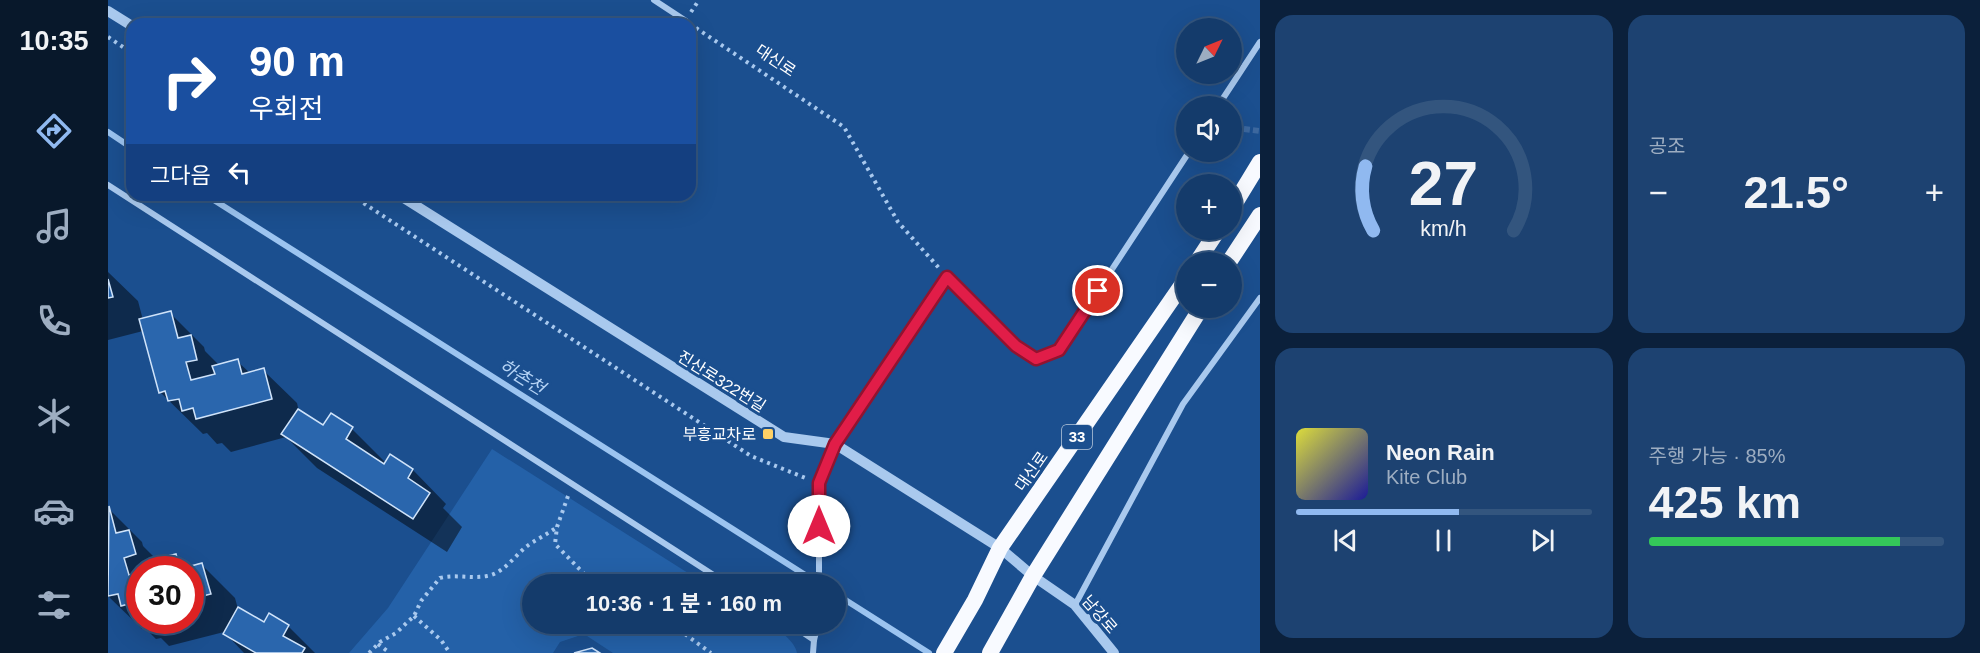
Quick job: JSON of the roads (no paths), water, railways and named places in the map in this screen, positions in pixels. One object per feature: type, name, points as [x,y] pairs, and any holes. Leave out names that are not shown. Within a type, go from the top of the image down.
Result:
[{"type":"highway","points":[[1242,192],[1260,162]]},
{"type":"highway","points":[[1236,252],[1260,215]]},
{"type":"highway","name":"대신로","points":[[944,653],[975,600],[1000,548],[1176,293]]},
{"type":"highway","name":"33","points":[[990,653],[1008,625],[1033,576],[1195,318]]},
{"type":"street","points":[[654,0],[681,18]]},
{"type":"street","points":[[108,11],[126,22]]},
{"type":"street","points":[[1225,96],[1260,42]]},
{"type":"street","points":[[947,277],[1016,346],[1036,359],[1059,350],[1182,162]]},
{"type":"street","points":[[108,185],[126,197]]},
{"type":"street","points":[[133,201],[712,574]]},
{"type":"street","name":"진산로322번길","points":[[409,201],[784,437],[835,444],[1000,548],[1033,576]]},
{"type":"street","points":[[1075,605],[1183,404],[1260,298]]},
{"type":"street","points":[[819,574],[819,483],[835,444]]},
{"type":"street","name":"남강로","points":[[1033,576],[1075,605],[1114,653]]},
{"type":"street","points":[[805,634],[814,640]]},
{"type":"street","points":[[813,653],[816,634]]},
{"type":"lane","points":[[835,444],[947,277]]},
{"type":"waterway","name":"하촌천","points":[[108,132],[126,144]]},
{"type":"waterway","name":"하촌천","points":[[215,201],[804,574]]},
{"type":"waterway","name":"하촌천","points":[[846,600],[929,653]]},
{"type":"tunnel","points":[[1242,129],[1260,131]]},
{"type":"place","name":"부흥교차로","points":[[768,434]]}]
